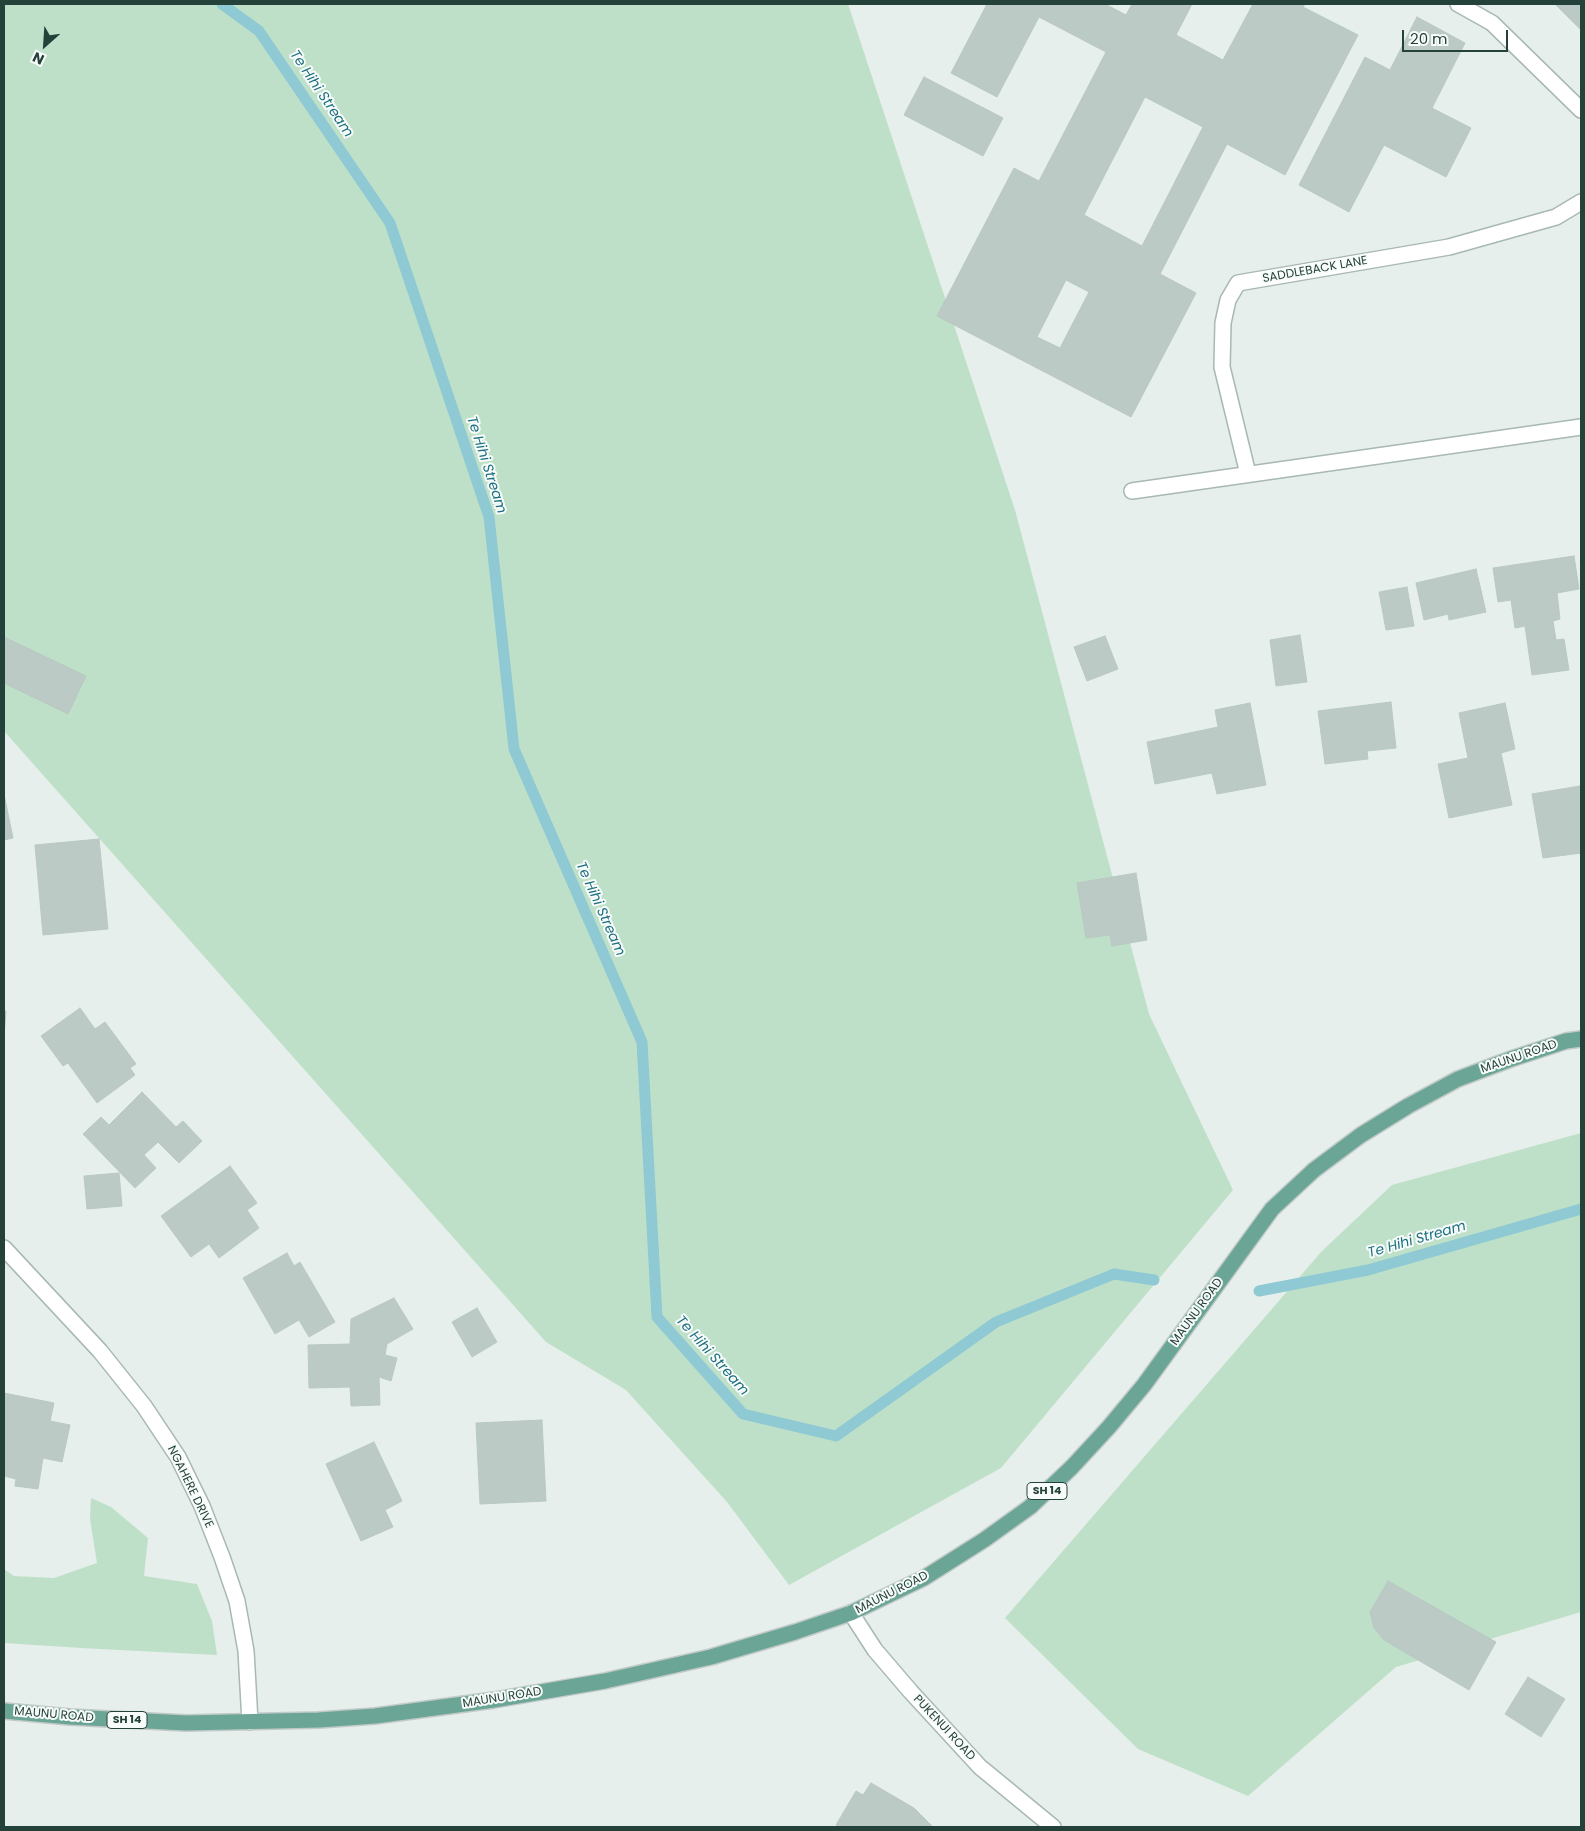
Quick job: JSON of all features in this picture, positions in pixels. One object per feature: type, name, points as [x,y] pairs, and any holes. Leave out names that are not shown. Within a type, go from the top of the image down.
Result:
[{"type":"main road","name":"MAUNU ROAD","points":[[4,1710],[70,1717],[186,1723],[319,1720],[375,1716],[494,1700],[605,1681],[711,1657],[851,1613],[924,1578],[984,1540],[1030,1507],[1072,1467],[1144,1385],[1272,1209],[1314,1170],[1361,1135],[1408,1106],[1458,1079],[1511,1059],[1581,1038]]},
{"type":"street","points":[[1458,4],[1492,23],[1581,110]]},
{"type":"street","name":"SADDLEBACK LANE","points":[[1248,474],[1222,367],[1223,323],[1228,300],[1238,283],[1449,247],[1556,217],[1581,202]]},
{"type":"street","points":[[1132,491],[1581,427]]},
{"type":"street","name":"NGAHERE DRIVE","points":[[4,1248],[100,1351],[144,1406],[178,1457],[202,1506],[237,1601],[246,1651],[250,1722]]},
{"type":"street","name":"PUKENUI ROAD","points":[[851,1613],[875,1650],[980,1767],[1053,1827]]},
{"type":"green space","points":[[4,4],[848,4],[1015,510],[1149,1014],[1233,1190],[1001,1468],[789,1585],[727,1502],[626,1390],[546,1342],[4,731]]},
{"type":"green space","points":[[1581,1133],[1581,1612],[1396,1667],[1248,1796],[1138,1749],[1005,1618],[1322,1251],[1392,1185]]},
{"type":"green space","points":[[91,1498],[111,1507],[148,1538],[144,1576],[197,1584],[212,1621],[217,1655],[4,1643],[4,1569],[14,1576],[54,1578],[97,1563],[90,1519]]},
{"type":"building","points":[[987,4],[1105,4],[1126,15],[1132,4],[1192,4],[1176,35],[1223,60],[1253,4],[1305,4],[1303,7],[1358,35],[1285,175],[1227,144],[1160,274],[1196,293],[1131,417],[937,316],[1014,168],[1039,181],[1106,52],[1039,17],[997,97],[951,73]],"holes":[[[1145,97],[1203,127],[1142,246],[1084,215]],[[1066,280],[1089,292],[1060,348],[1037,337]]]},
{"type":"building","points":[[1555,4],[1581,4],[1581,30]]},
{"type":"building","points":[[1417,17],[1465,43],[1432,108],[1471,128],[1446,177],[1384,145],[1349,212],[1299,185],[1365,57],[1390,70]]},
{"type":"building","points":[[924,77],[1003,118],[983,156],[904,115]]},
{"type":"building","points":[[1574,556],[1579,589],[1557,593],[1560,619],[1553,621],[1556,640],[1564,639],[1569,670],[1532,675],[1525,626],[1515,628],[1511,600],[1498,602],[1493,568]]},
{"type":"building","points":[[1476,569],[1486,612],[1449,620],[1448,614],[1424,620],[1416,583]]},
{"type":"building","points":[[1407,587],[1414,626],[1386,630],[1379,592]]},
{"type":"building","points":[[1300,635],[1307,682],[1276,686],[1270,640]]},
{"type":"building","points":[[1105,636],[1118,669],[1087,681],[1074,647]]},
{"type":"building","points":[[4,637],[86,676],[68,714],[4,683]]},
{"type":"building","points":[[1391,702],[1396,748],[1367,751],[1368,759],[1325,764],[1318,711]]},
{"type":"building","points":[[1250,703],[1266,785],[1217,794],[1212,773],[1155,784],[1147,742],[1218,727],[1215,710]]},
{"type":"building","points":[[1505,703],[1515,749],[1501,753],[1512,805],[1449,818],[1438,764],[1468,758],[1459,713]]},
{"type":"building","points":[[1580,786],[1581,853],[1543,858],[1532,794]]},
{"type":"building","points":[[4,794],[13,838],[4,840]]},
{"type":"building","points":[[99,839],[108,929],[43,935],[35,845]]},
{"type":"building","points":[[1136,873],[1147,940],[1112,946],[1110,935],[1086,938],[1077,883]]},
{"type":"building","points":[[80,1008],[95,1029],[105,1022],[136,1064],[130,1068],[135,1075],[97,1103],[68,1063],[63,1066],[41,1036]]},
{"type":"building","points":[[4,1011],[6,1011],[4,1036]]},
{"type":"building","points":[[142,1092],[176,1127],[183,1121],[202,1141],[179,1163],[158,1142],[144,1155],[156,1168],[135,1188],[83,1134],[101,1117],[109,1125]]},
{"type":"building","points":[[230,1166],[257,1203],[247,1210],[259,1228],[219,1258],[209,1244],[191,1257],[161,1216]]},
{"type":"building","points":[[119,1173],[122,1206],[87,1209],[84,1176]]},
{"type":"building","points":[[287,1253],[294,1266],[300,1262],[335,1322],[309,1337],[299,1320],[275,1334],[243,1278]]},
{"type":"building","points":[[394,1298],[413,1329],[387,1344],[385,1355],[397,1358],[391,1381],[379,1377],[380,1405],[351,1406],[350,1387],[309,1388],[308,1345],[350,1344],[351,1319]]},
{"type":"building","points":[[477,1308],[497,1342],[472,1357],[452,1322]]},
{"type":"building","points":[[4,1393],[54,1403],[50,1421],[70,1425],[62,1462],[43,1458],[38,1489],[15,1486],[16,1479],[4,1476]]},
{"type":"building","points":[[542,1420],[546,1501],[480,1504],[476,1423]]},
{"type":"building","points":[[374,1442],[402,1501],[385,1510],[393,1527],[361,1541],[326,1464]]},
{"type":"building","points":[[1388,1581],[1496,1642],[1469,1690],[1384,1640],[1374,1628],[1370,1612]]},
{"type":"building","points":[[1528,1677],[1565,1699],[1541,1737],[1505,1714]]},
{"type":"building","points":[[871,1783],[914,1808],[933,1827],[840,1827],[836,1825],[856,1791],[863,1795]]},
{"type":"waterway","name":"Te Hihi Stream","points":[[222,4],[259,31],[390,223],[489,517],[514,749],[642,1042],[657,1317],[743,1414],[836,1436],[996,1322],[1114,1274],[1154,1280]]},
{"type":"waterway","name":"Te Hihi Stream","points":[[1259,1291],[1368,1270],[1581,1209]]}]
